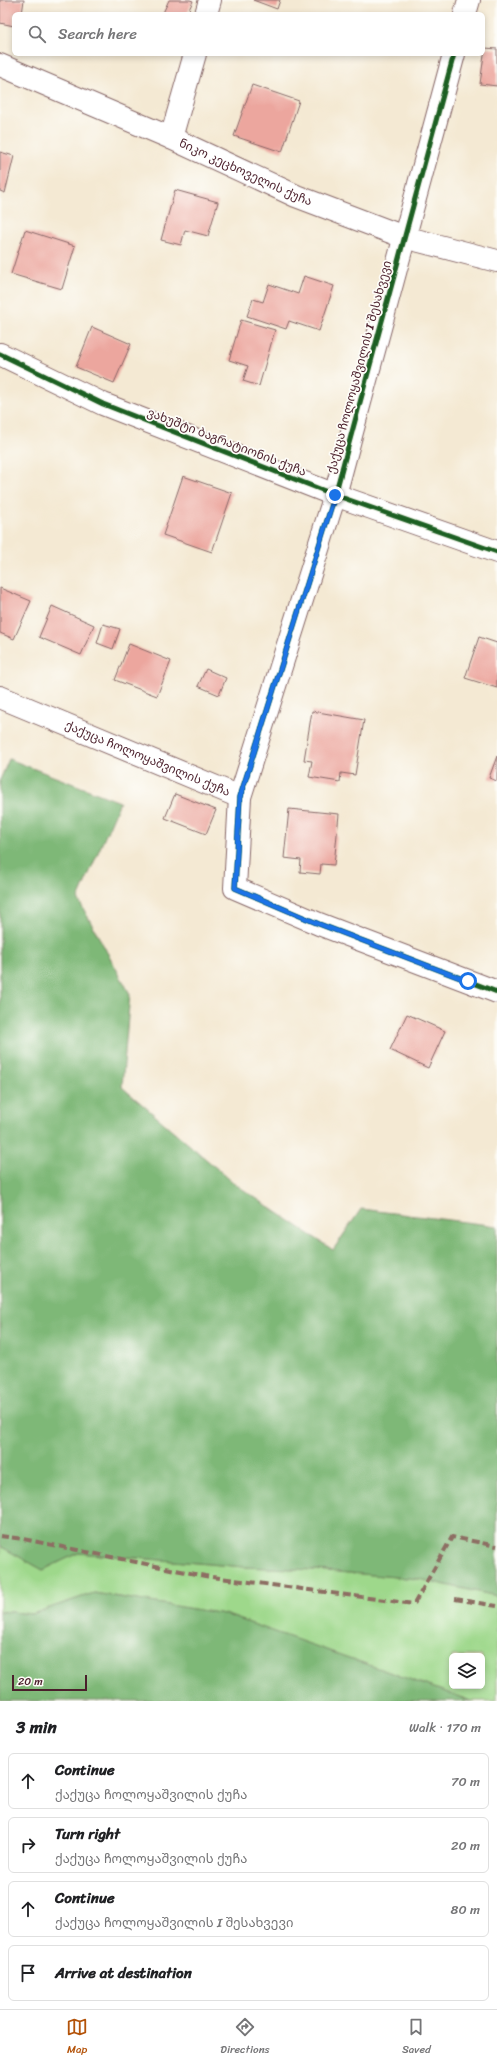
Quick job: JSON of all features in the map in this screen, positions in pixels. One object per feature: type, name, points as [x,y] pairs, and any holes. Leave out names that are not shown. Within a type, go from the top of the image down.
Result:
[{"type":"street","points":[[207,12],[210,0]]},
{"type":"street","points":[[466,12],[469,0]]},
{"type":"street","points":[[171,138],[194,56]]},
{"type":"street","name":"ქაქუცა ჩოლოყაშვილის I შესახვევი","points":[[240,797],[335,495],[453,56]]},
{"type":"street","name":"ნიკო კეცხოველის ქუჩა","points":[[0,66],[171,138],[296,196],[404,237],[497,261]]},
{"type":"street","name":"ვახუშტი ბაგრატიონის ქუჩა","points":[[0,354],[103,404],[335,495],[497,552]]},
{"type":"street","name":"ქაქუცა ჩოლოყაშვილის ქუჩა","points":[[0,697],[240,797],[235,888],[319,924],[497,992]]},
{"type":"green space","points":[[9,759],[120,802],[78,899],[130,994],[122,1087],[235,1184],[333,1250],[361,1209],[497,1226],[497,1596],[419,1579],[316,1570],[245,1567],[78,1553],[43,1570],[0,1546],[0,780]]},
{"type":"green space","points":[[0,1546],[43,1570],[78,1553],[245,1567],[316,1570],[419,1579],[497,1596],[497,1701],[471,1701],[224,1614],[94,1593],[32,1614],[0,1611]]},
{"type":"green space","points":[[94,1593],[224,1614],[471,1701],[0,1701],[0,1611],[32,1614]]},
{"type":"building","points":[[0,0],[24,0],[22,12],[12,12],[12,26],[0,23]]},
{"type":"building","points":[[169,0],[193,1],[188,12],[163,12]]},
{"type":"building","points":[[253,0],[280,0],[277,9]]},
{"type":"building","points":[[485,48],[497,49],[497,86],[480,84]]},
{"type":"building","points":[[252,85],[299,101],[282,152],[234,136]]},
{"type":"building","points":[[0,152],[14,156],[5,193],[0,191]]},
{"type":"building","points":[[175,190],[218,202],[208,236],[185,230],[181,245],[161,240]]},
{"type":"building","points":[[25,230],[75,246],[62,289],[11,274]]},
{"type":"building","points":[[304,276],[334,286],[319,331],[289,321],[286,329],[247,316],[253,299],[263,302],[269,284],[298,294]]},
{"type":"building","points":[[241,320],[275,330],[259,386],[243,381],[248,366],[229,360]]},
{"type":"building","points":[[92,327],[131,344],[114,383],[76,367]]},
{"type":"building","points":[[183,476],[232,493],[212,552],[163,535]]},
{"type":"building","points":[[0,588],[31,601],[14,639],[0,633]]},
{"type":"building","points":[[52,606],[94,625],[81,655],[39,637]]},
{"type":"building","points":[[103,624],[120,629],[113,649],[97,643]]},
{"type":"building","points":[[479,637],[497,643],[497,688],[465,678]]},
{"type":"building","points":[[129,644],[171,661],[157,696],[115,680]]},
{"type":"building","points":[[206,669],[226,678],[219,695],[198,686]]},
{"type":"building","points":[[312,711],[364,720],[355,775],[341,773],[340,782],[309,777],[312,761],[304,760]]},
{"type":"building","points":[[497,756],[497,781],[489,778]]},
{"type":"building","points":[[175,794],[216,810],[206,834],[165,818]]},
{"type":"building","points":[[289,809],[339,814],[334,865],[321,864],[320,874],[300,872],[301,860],[284,858]]},
{"type":"building","points":[[407,1014],[445,1031],[428,1068],[390,1050]]},
{"type":"marked path","points":[[0,1536],[23,1539],[205,1576],[414,1604],[452,1537],[497,1546]]},
{"type":"marked path","points":[[455,1599],[497,1606]]},
{"type":"cycle path","points":[[453,56],[335,495],[240,797],[235,888],[319,924],[497,992]]},
{"type":"cycle path","points":[[0,354],[103,404],[335,495],[497,552]]},
{"type":"route","points":[[335,495],[240,797],[235,888],[319,924],[468,981]]}]
